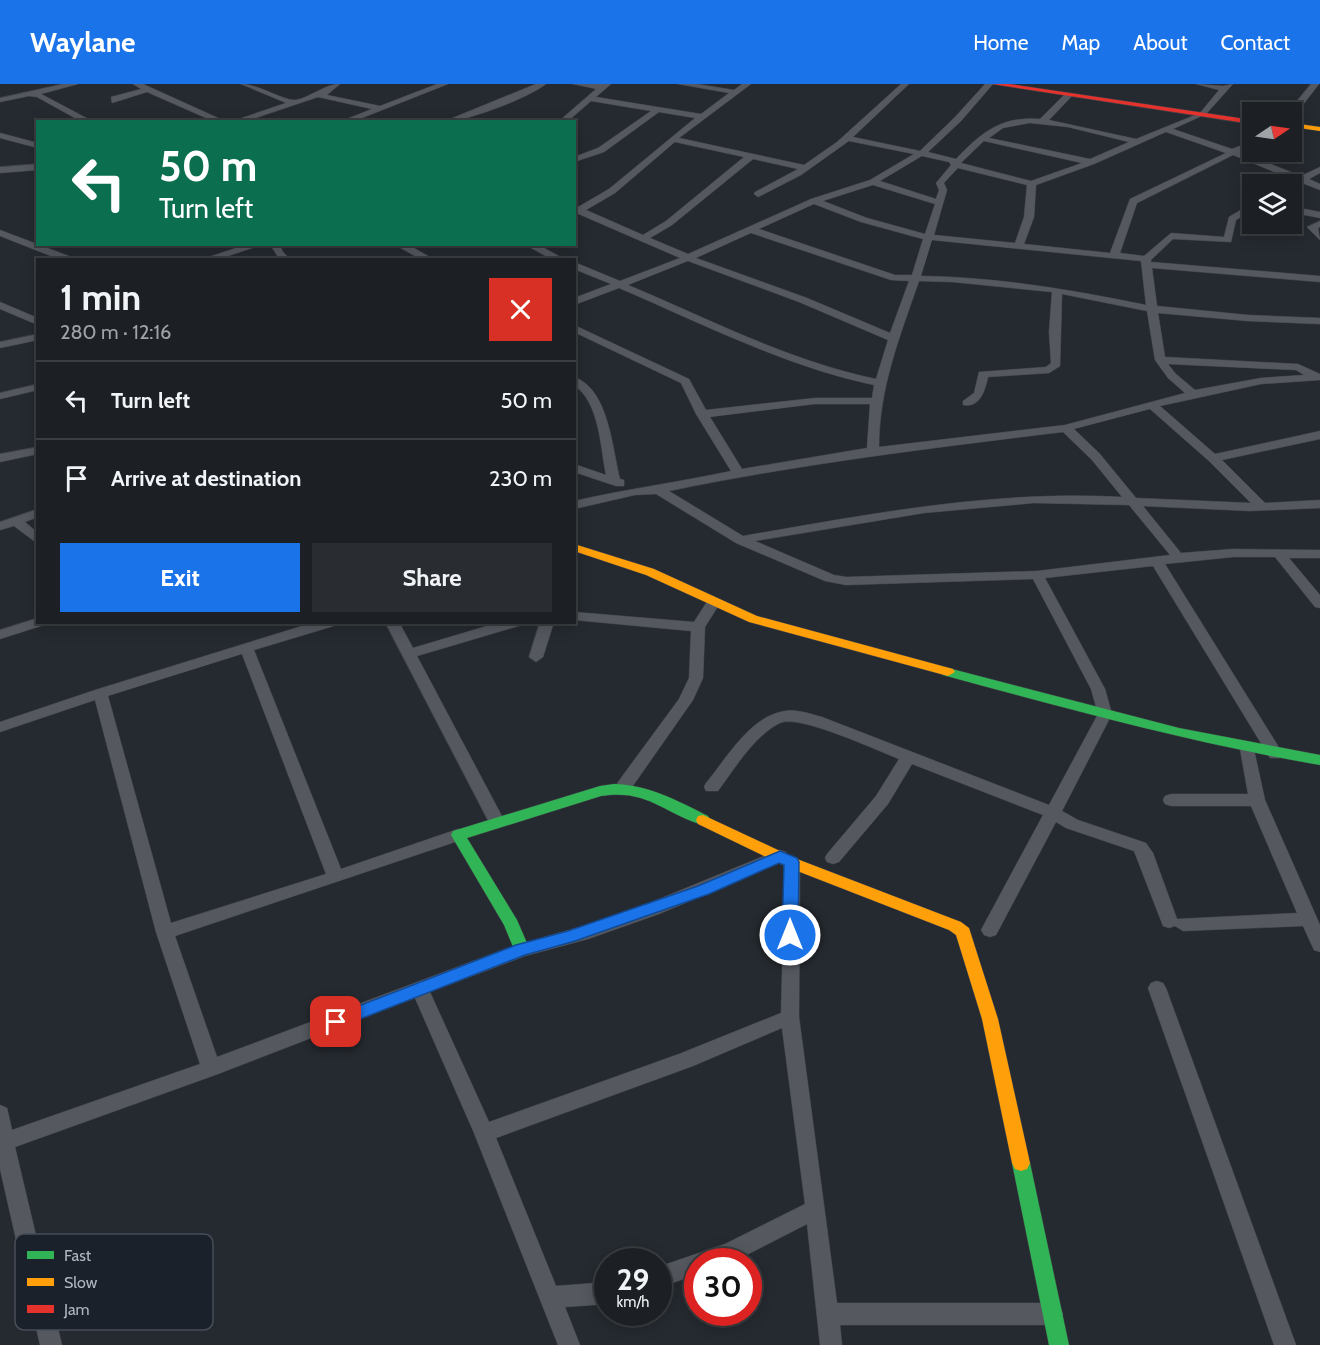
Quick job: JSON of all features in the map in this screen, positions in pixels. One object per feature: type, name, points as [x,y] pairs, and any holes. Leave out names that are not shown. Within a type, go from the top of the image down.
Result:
[{"type":"street","points":[[2,97],[29,94],[74,84]]},
{"type":"street","points":[[137,84],[218,120]]},
{"type":"street","points":[[245,84],[293,103]]},
{"type":"street","points":[[240,120],[318,95],[336,84]]},
{"type":"street","points":[[349,120],[444,84]]},
{"type":"street","points":[[452,120],[512,98],[542,84]]},
{"type":"street","points":[[577,84],[605,86]]},
{"type":"street","points":[[682,84],[735,92]]},
{"type":"street","points":[[577,209],[612,191],[701,116],[747,84]]},
{"type":"street","points":[[758,194],[806,168],[848,138],[904,84]]},
{"type":"street","points":[[576,301],[688,258],[814,201],[873,182],[922,153],[958,119],[989,84]]},
{"type":"street","points":[[995,84],[1242,120]]},
{"type":"street","points":[[1012,84],[1201,114]]},
{"type":"street","points":[[1200,84],[1227,86]]},
{"type":"street","points":[[1301,102],[1315,84]]},
{"type":"street","points":[[565,120],[605,86]]},
{"type":"street","points":[[848,138],[952,160],[954,164],[1032,184],[1092,162],[1201,114],[1227,86]]},
{"type":"street","points":[[43,96],[50,89]]},
{"type":"street","points":[[115,101],[114,99],[147,90]]},
{"type":"street","points":[[29,94],[43,96],[85,120]]},
{"type":"street","points":[[318,95],[380,108]]},
{"type":"street","points":[[1043,121],[1068,96]]},
{"type":"street","points":[[591,99],[701,116]]},
{"type":"street","points":[[576,159],[601,150],[658,109]]},
{"type":"street","points":[[873,451],[874,401],[893,338],[940,203],[943,190],[940,183],[954,164],[1001,125],[1043,121],[1137,142]]},
{"type":"street","points":[[1302,128],[1320,130]]},
{"type":"street","points":[[1167,130],[1232,152],[1285,174]]},
{"type":"street","points":[[0,135],[36,146]]},
{"type":"street","points":[[672,139],[806,168]]},
{"type":"street","points":[[984,139],[1092,162]]},
{"type":"street","points":[[1114,256],[1132,201],[1242,148]]},
{"type":"street","points":[[644,238],[669,223],[751,156]]},
{"type":"street","points":[[0,170],[36,167]]},
{"type":"street","points":[[1302,179],[1320,170]]},
{"type":"street","points":[[1302,181],[1320,187]]},
{"type":"street","points":[[873,182],[940,203]]},
{"type":"street","points":[[1018,247],[1029,217],[1032,184]]},
{"type":"street","points":[[814,201],[864,220],[927,237],[1320,279]]},
{"type":"street","points":[[577,209],[688,258],[803,300],[893,338]]},
{"type":"street","points":[[1192,394],[1172,376],[1160,360],[1147,262],[1171,236],[1228,240],[1232,219],[1242,212]]},
{"type":"street","points":[[1302,212],[1320,215]]},
{"type":"street","points":[[1320,224],[1312,227],[1320,237]]},
{"type":"street","points":[[752,230],[894,278],[952,279],[1057,290],[1152,309],[1248,318],[1320,321]]},
{"type":"street","points":[[0,233],[66,258]]},
{"type":"street","points":[[211,258],[253,246]]},
{"type":"street","points":[[275,246],[284,258]]},
{"type":"street","points":[[402,246],[427,258]]},
{"type":"street","points":[[532,246],[558,258]]},
{"type":"street","points":[[576,266],[788,357],[838,374],[881,383]]},
{"type":"street","points":[[967,403],[979,394],[983,374],[1049,370],[1056,364],[1054,332],[1057,290]]},
{"type":"street","points":[[0,305],[36,321]]},
{"type":"street","points":[[576,329],[685,381],[738,473]]},
{"type":"street","points":[[0,345],[36,337]]},
{"type":"street","points":[[1160,360],[1298,367],[1318,377]]},
{"type":"street","points":[[576,505],[635,491],[658,490],[738,473],[873,451],[1066,428],[1192,394],[1261,381],[1318,377]]},
{"type":"street","points":[[576,382],[587,390],[598,410],[614,481]]},
{"type":"street","points":[[0,396],[36,387]]},
{"type":"street","points":[[702,414],[815,401],[874,401]]},
{"type":"street","points":[[1152,405],[1213,458],[1261,506]]},
{"type":"street","points":[[1066,428],[1096,457],[1178,557]]},
{"type":"street","points":[[1213,458],[1320,435]]},
{"type":"street","points":[[0,458],[36,450]]},
{"type":"street","points":[[576,469],[614,481],[635,491]]},
{"type":"street","points":[[658,490],[741,540],[830,578],[846,581],[1037,575],[1157,562],[1178,557],[1320,554]]},
{"type":"street","points":[[741,540],[988,501],[1037,499],[1261,506],[1320,504]]},
{"type":"street","points":[[0,526],[36,514]]},
{"type":"street","points":[[16,521],[36,538]]},
{"type":"street","points":[[576,548],[614,558],[652,573],[713,603],[753,619],[1105,714],[1248,749],[1320,760]]},
{"type":"street","points":[[1279,554],[1320,604]]},
{"type":"street","points":[[1157,562],[1275,754]]},
{"type":"street","points":[[990,930],[1105,714],[1098,689],[1037,575]]},
{"type":"street","points":[[624,786],[686,700],[696,678],[698,627],[713,603]]},
{"type":"street","points":[[576,616],[698,627]]},
{"type":"street","points":[[0,635],[36,623]]},
{"type":"street","points":[[0,727],[100,693],[325,624]]},
{"type":"street","points":[[393,624],[495,820]]},
{"type":"street","points":[[409,654],[510,624]]},
{"type":"street","points":[[536,657],[546,624]]},
{"type":"street","points":[[246,647],[336,877]]},
{"type":"street","points":[[100,693],[165,932],[211,1068]]},
{"type":"street","points":[[712,787],[748,743],[776,717],[786,716],[817,721],[1053,813],[1072,824],[1140,847],[1145,853],[1176,922],[1308,919]]},
{"type":"street","points":[[1248,749],[1257,800],[1320,945]]},
{"type":"street","points":[[833,858],[882,800],[909,756]]},
{"type":"street","points":[[165,932],[336,877],[495,820],[609,788],[624,786],[641,790],[786,859],[955,926],[963,932],[967,940],[990,1019],[1059,1345]]},
{"type":"street","points":[[1171,800],[1257,800]]},
{"type":"street","points":[[458,835],[511,924],[522,950]]},
{"type":"street","points":[[4,1142],[211,1068],[522,950],[550,943],[704,890],[786,859]]},
{"type":"street","points":[[786,859],[790,1017],[816,1209],[831,1345]]},
{"type":"street","points":[[1157,988],[1285,1345]]},
{"type":"street","points":[[420,990],[484,1133],[569,1345]]},
{"type":"street","points":[[484,1133],[686,1060],[790,1017]]},
{"type":"street","points":[[0,1114],[4,1142],[25,1234]]},
{"type":"street","points":[[737,1248],[816,1209]]},
{"type":"street","points":[[550,1297],[594,1294]]},
{"type":"street","points":[[827,1314],[1052,1314]]},
{"type":"street","points":[[48,1330],[51,1345]]},
{"type":"traffic: fast","points":[[948,672],[1179,733],[1320,760]]},
{"type":"traffic: fast","points":[[522,950],[511,924],[458,835],[600,791],[614,789],[628,789],[653,796],[703,820]]},
{"type":"traffic: fast","points":[[1021,1163],[1059,1345]]},
{"type":"traffic: slow","points":[[1302,126],[1320,129]]},
{"type":"traffic: slow","points":[[576,548],[650,572],[753,619],[948,672]]},
{"type":"traffic: slow","points":[[703,820],[792,863],[955,926],[963,932],[990,1019],[1021,1163]]},
{"type":"traffic: jam","points":[[995,84],[1242,121]]},
{"type":"route","points":[[336,1022],[522,950],[628,918],[704,890],[780,856],[792,862],[790,935]]}]
